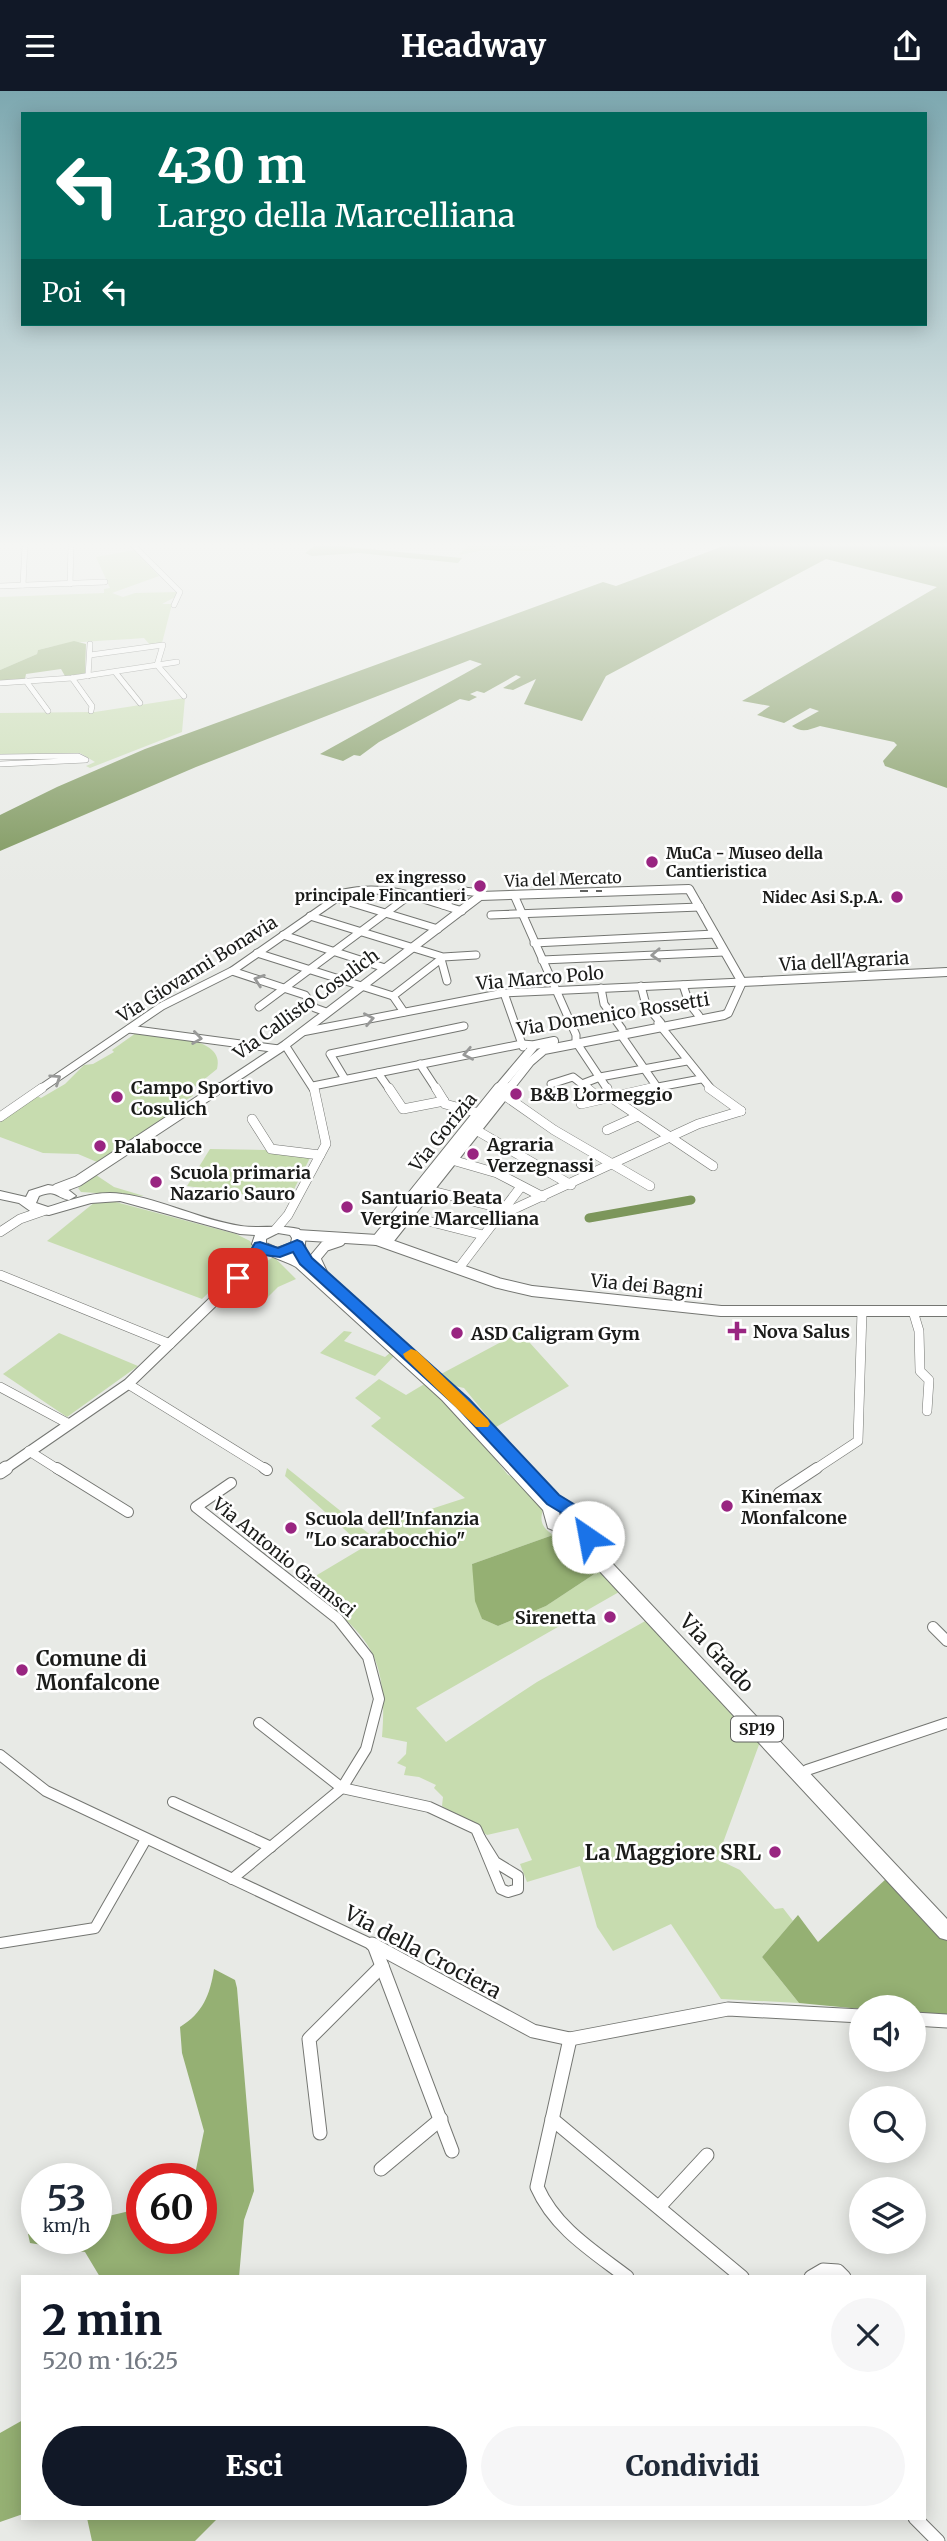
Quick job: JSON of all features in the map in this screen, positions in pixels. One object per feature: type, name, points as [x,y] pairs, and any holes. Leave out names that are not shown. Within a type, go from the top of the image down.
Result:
[{"type":"main road","points":[[0,1189],[55,1210],[65,1196]]},
{"type":"main road","points":[[0,1195],[35,1203],[65,1196],[131,1199],[240,1230],[281,1237],[278,1252]]},
{"type":"main road","name":"Via Grado","points":[[281,1237],[278,1252],[301,1264],[447,1397],[550,1508],[588,1537],[947,1919]]},
{"type":"main road","name":"Via Grado","points":[[281,1237],[438,1379],[553,1499],[585,1545],[947,1932]]},
{"type":"street","points":[[88,676],[90,658]]},
{"type":"street","points":[[157,665],[159,658]]},
{"type":"street","points":[[0,683],[72,678],[177,662]]},
{"type":"street","points":[[157,665],[184,696]]},
{"type":"street","points":[[116,672],[140,703]]},
{"type":"street","points":[[72,678],[92,706],[91,711]]},
{"type":"street","points":[[26,681],[48,711]]},
{"type":"street","points":[[0,757],[78,756],[86,760],[0,764]]},
{"type":"street","name":"Via Giovanni Bonavia","points":[[0,1117],[162,1006],[232,971],[344,893],[364,888],[390,889],[462,911]]},
{"type":"street","name":"Via del Mercato","points":[[480,896],[689,889],[700,907]]},
{"type":"street","points":[[443,905],[464,891],[481,893],[480,896]]},
{"type":"street","points":[[259,1007],[410,895]]},
{"type":"street","points":[[514,895],[576,1040],[610,1093],[609,1096]]},
{"type":"street","name":"Via Callisto Cosulich","points":[[65,1196],[78,1181],[282,1047],[480,896]]},
{"type":"street","points":[[336,898],[438,929]]},
{"type":"street","points":[[491,915],[700,907],[741,982],[729,1009]]},
{"type":"street","points":[[310,916],[442,958],[477,954]]},
{"type":"street","points":[[283,935],[385,968]]},
{"type":"street","points":[[534,943],[715,935]]},
{"type":"street","points":[[598,939],[603,957]]},
{"type":"street","points":[[542,960],[724,952]]},
{"type":"street","points":[[257,953],[393,996],[404,1012]]},
{"type":"street","points":[[442,958],[447,981]]},
{"type":"street","points":[[393,996],[442,958]]},
{"type":"street","points":[[232,971],[305,995],[315,1009],[326,1012]]},
{"type":"street","name":"Via dell'Agraria","points":[[741,982],[947,972]]},
{"type":"street","name":"Via Marco Polo","points":[[302,1032],[504,993],[741,982]]},
{"type":"street","points":[[683,985],[689,1003],[699,1016]]},
{"type":"street","points":[[428,1189],[504,1209],[514,1209],[671,1139],[698,1124],[741,1111],[701,1079],[646,1005],[641,986]]},
{"type":"street","points":[[601,988],[604,1004],[657,1087]]},
{"type":"street","points":[[504,993],[524,1049]]},
{"type":"street","name":"Via Domenico Rossetti","points":[[540,1047],[729,1009]]},
{"type":"street","name":"Via Domenico Rossetti","points":[[660,1024],[724,1016],[729,1009]]},
{"type":"street","points":[[345,1079],[330,1054],[464,1026]]},
{"type":"street","points":[[0,1472],[128,1384],[281,1237],[289,1215],[326,1144],[313,1086],[282,1047],[129,1029]]},
{"type":"street","name":"Via Gorizia","points":[[382,1241],[524,1049],[540,1047]]},
{"type":"street","name":"Via Gorizia","points":[[382,1241],[408,1216],[540,1047]]},
{"type":"street","name":"Via Domenico Rossetti","points":[[313,1086],[420,1064],[524,1049]]},
{"type":"street","points":[[582,1084],[600,1077],[687,1061]]},
{"type":"street","points":[[420,1064],[445,1104],[478,1113]]},
{"type":"street","points":[[378,1073],[403,1109],[444,1101]]},
{"type":"street","points":[[551,1084],[573,1077],[599,1098]]},
{"type":"street","points":[[581,1104],[599,1098],[701,1079]]},
{"type":"street","points":[[504,1094],[554,1130],[650,1186]]},
{"type":"street","points":[[609,1096],[713,1166]]},
{"type":"street","points":[[607,1131],[638,1116]]},
{"type":"street","points":[[252,1119],[271,1149],[320,1155]]},
{"type":"street","points":[[476,1131],[571,1185]]},
{"type":"street","points":[[452,1160],[497,1173],[520,1188],[543,1197]]},
{"type":"street","points":[[459,1268],[520,1188]]},
{"type":"street","points":[[0,1232],[20,1219],[35,1203]]},
{"type":"street","points":[[408,1216],[483,1235]]},
{"type":"street","points":[[281,1237],[364,1239]]},
{"type":"street","points":[[324,1277],[315,1258],[320,1248],[333,1242],[364,1239]]},
{"type":"street","name":"Via dei Bagni","points":[[364,1239],[382,1241],[532,1291],[704,1310],[933,1311],[947,1308]]},
{"type":"street","points":[[250,1266],[278,1252]]},
{"type":"street","points":[[0,1275],[170,1344]]},
{"type":"street","points":[[779,1493],[858,1441],[862,1311]]},
{"type":"street","points":[[913,1311],[919,1331],[920,1371],[929,1380],[927,1411]]},
{"type":"street","points":[[128,1384],[267,1470]]},
{"type":"street","points":[[0,1387],[69,1424]]},
{"type":"street","points":[[29,1451],[128,1512]]},
{"type":"street","name":"Via Antonio Gramsci","points":[[231,1483],[195,1507],[338,1619],[368,1657],[379,1699],[366,1749],[342,1788],[232,1879]]},
{"type":"street","points":[[933,1627],[947,1641]]},
{"type":"street","points":[[258,1723],[342,1788],[429,1807],[476,1829],[479,1837],[501,1889],[508,1892],[518,1889],[518,1876],[495,1862],[479,1837]]},
{"type":"street","points":[[807,1770],[947,1723]]},
{"type":"street","name":"Via della Crociera","points":[[0,1755],[46,1791],[374,1945],[533,2031],[569,2039],[728,2009],[849,2014]]},
{"type":"street","points":[[173,1802],[271,1847]]},
{"type":"street","points":[[1,1943],[95,1928],[146,1839]]},
{"type":"street","points":[[374,1945],[452,2151]]},
{"type":"street","points":[[320,2133],[309,2039],[382,1966]]},
{"type":"street","points":[[926,2020],[947,2021]]},
{"type":"street","points":[[569,2039],[569,2052],[537,2187],[542,2203],[557,2220],[625,2275]]},
{"type":"street","points":[[381,2169],[441,2119]]},
{"type":"street","points":[[552,2119],[740,2275]]},
{"type":"street","points":[[659,2207],[707,2155]]},
{"type":"street","points":[[814,2275],[823,2270],[838,2271],[842,2275]]},
{"type":"street","points":[[917,2520],[938,2541]]},
{"type":"shaded area","points":[[0,658],[27,658],[0,670]]},
{"type":"shaded area","points":[[27,658],[86,658],[85,674],[65,676],[61,669],[26,674],[25,679],[0,681],[0,670]]},
{"type":"shaded area","points":[[394,658],[639,658],[606,676],[582,721],[524,704],[536,679],[513,690],[503,688],[521,677],[516,675],[484,693],[477,691],[470,694],[477,697],[469,701],[460,699],[379,742],[360,756],[354,755],[343,761],[320,754],[482,664],[470,660],[196,767],[0,851],[0,815],[145,749]]},
{"type":"shaded area","points":[[815,658],[947,658],[947,788],[885,766],[883,761],[897,745],[894,742],[820,726],[800,730],[792,726],[819,711],[810,708],[784,723],[757,715],[770,706],[742,701]]},
{"type":"shaded area","points":[[185,698],[182,732],[90,768],[86,766],[95,762],[80,753],[0,754],[0,713],[95,712]]},
{"type":"shaded area","name":"Campo Sportivo Cosulich","points":[[136,1033],[201,1043],[212,1049],[217,1058],[217,1069],[191,1090],[193,1096],[169,1110],[171,1114],[97,1162],[78,1154],[43,1153],[0,1137],[0,1122],[37,1096],[41,1098],[65,1084],[84,1065],[93,1064],[114,1052],[112,1050]]},
{"type":"shaded area","points":[[210,1149],[265,1150],[311,1156],[288,1201],[187,1186]]},
{"type":"shaded area","points":[[96,1175],[114,1187],[144,1196],[81,1192],[78,1188]]},
{"type":"shaded area","points":[[112,1201],[236,1234],[250,1241],[254,1249],[202,1299],[47,1241],[95,1202]]},
{"type":"shaded area","points":[[274,1257],[296,1279],[278,1287],[261,1304],[229,1293],[263,1263]]},
{"type":"shaded area","points":[[344,1331],[352,1332],[344,1341],[385,1357],[391,1352],[394,1356],[375,1376],[320,1353]]},
{"type":"shaded area","points":[[520,1332],[569,1386],[496,1427],[464,1388],[455,1386],[441,1374]]},
{"type":"shaded area","points":[[59,1333],[138,1366],[67,1417],[3,1374]]},
{"type":"shaded area","points":[[379,1379],[406,1395],[426,1383],[543,1510],[543,1524],[553,1535],[472,1564],[482,1619],[498,1626],[546,1606],[599,1571],[619,1592],[416,1708],[446,1742],[537,1682],[647,1620],[760,1742],[717,1859],[740,1870],[775,1909],[783,1908],[793,1921],[762,1957],[799,2003],[721,1999],[671,1924],[613,1951],[597,1927],[580,1866],[527,1882],[520,1864],[532,1860],[518,1828],[487,1835],[442,1806],[443,1797],[434,1788],[436,1785],[419,1777],[404,1775],[406,1767],[397,1763],[406,1754],[407,1742],[382,1737],[381,1683],[377,1664],[369,1647],[357,1631],[302,1584],[364,1547],[285,1476],[287,1468],[373,1537],[388,1523],[465,1498],[371,1426],[381,1418],[355,1398]]},
{"type":"shaded area","points":[[553,1535],[568,1536],[599,1571],[546,1606],[498,1626],[482,1619],[475,1601],[472,1564]]},
{"type":"shaded area","points":[[887,1878],[947,1940],[947,2018],[926,2015],[926,1995],[849,1995],[849,2008],[799,2003],[762,1957],[798,1915],[818,1942]]},
{"type":"shaded area","points":[[214,1969],[235,1980],[254,2191],[244,2220],[239,2275],[99,2275],[86,2254],[112,2254],[112,2215],[126,2212],[126,2254],[217,2254],[217,2163],[197,2163],[204,2131],[182,2053],[180,2027],[194,2016],[204,2003]]},
{"type":"shaded area","points":[[21,2421],[21,2515],[0,2522],[0,2433]]},
{"type":"shaded area","points":[[87,2520],[216,2520],[195,2541],[92,2541]]},
{"type":"waterway","points":[[589,1218],[691,1200]]},
{"type":"railway","points":[[580,891],[602,891]]},
{"type":"slow traffic","points":[[411,1354],[482,1424]]},
{"type":"place","name":"MuCa - Museo della Cantieristica","points":[[652,862]]},
{"type":"place","name":"ex ingresso principale Fincantieri","points":[[480,886]]},
{"type":"place","name":"Nidec Asi S.p.A.","points":[[897,897]]},
{"type":"place","name":"B&B L’ormeggio","points":[[516,1094]]},
{"type":"place","name":"Campo Sportivo Cosulich","points":[[117,1097]]},
{"type":"place","name":"Palabocce","points":[[100,1146]]},
{"type":"place","name":"Agraria Verzegnassi","points":[[473,1154]]},
{"type":"place","name":"Scuola primaria Nazario Sauro","points":[[156,1182]]},
{"type":"place","name":"Santuario Beata Vergine Marcelliana","points":[[347,1207]]},
{"type":"place","name":"Nova Salus","points":[[737,1331]]},
{"type":"place","name":"ASD Caligram Gym","points":[[457,1333]]},
{"type":"place","name":"Kinemax Monfalcone","points":[[727,1506]]},
{"type":"place","name":"Scuola dell'Infanzia \"Lo scarabocchio\"","points":[[291,1528]]},
{"type":"place","name":"Sirenetta","points":[[610,1617]]},
{"type":"place","name":"Comune di Monfalcone","points":[[22,1670]]},
{"type":"place","name":"La Maggiore SRL","points":[[775,1852]]},
{"type":"route","points":[[238,1278],[250,1266],[260,1247],[269,1252],[285,1252],[297,1245],[305,1260],[463,1403],[560,1506],[579,1515],[579,1523],[588,1537]]}]
